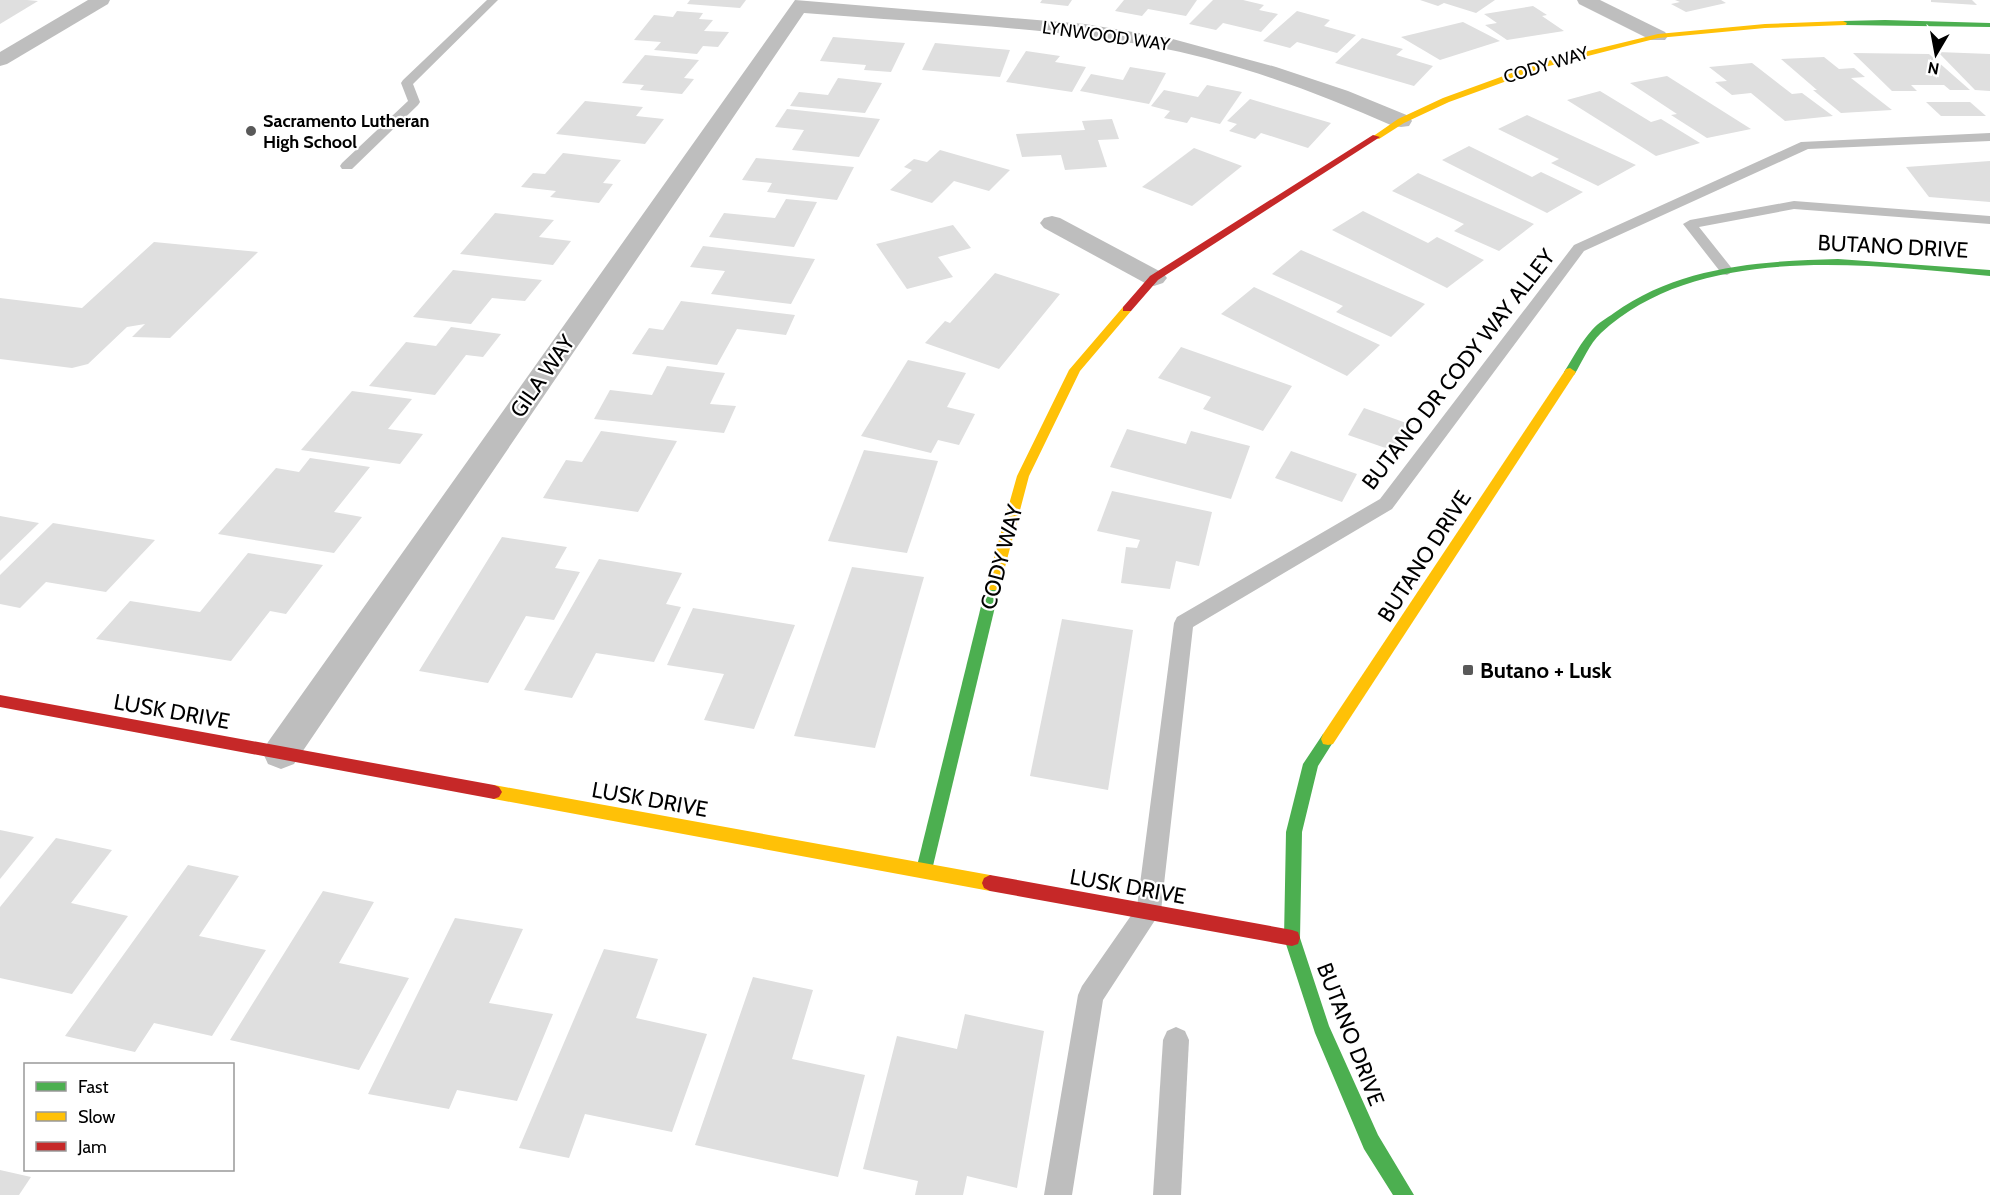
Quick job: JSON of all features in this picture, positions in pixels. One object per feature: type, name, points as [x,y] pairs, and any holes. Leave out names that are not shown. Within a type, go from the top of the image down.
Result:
[{"type":"street","points":[[0,60],[100,0]]},
{"type":"street","points":[[1586,0],[1658,36]]},
{"type":"street","name":"LYNWOOD WAY","points":[[801,4],[1084,30],[1169,44],[1269,71],[1341,95],[1401,121]]},
{"type":"street","name":"GILA WAY","points":[[281,753],[801,4]]},
{"type":"street","name":"CODY WAY","points":[[924,870],[997,569],[1023,476],[1075,370],[1154,278],[1401,121],[1446,100],[1542,64],[1658,36],[1765,26],[1939,22],[1990,25]]},
{"type":"street","points":[[1052,223],[1154,278]]},
{"type":"street","name":"BUTANO DRIVE","points":[[1404,1195],[1371,1142],[1321,1028],[1292,938],[1294,832],[1311,764],[1596,332],[1626,307],[1660,291],[1699,277],[1727,271],[1808,262],[1869,262],[1990,273]]},
{"type":"street","name":"LUSK DRIVE","points":[[0,701],[1292,938]]},
{"type":"lane","points":[[347,166],[414,102],[406,83],[493,0]]},
{"type":"lane","name":"BUTANO DR CODY WAY ALLEY","points":[[1149,911],[1184,623],[1386,504],[1579,248],[1806,145],[1990,137]]},
{"type":"lane","points":[[1727,271],[1690,224],[1794,205],[1990,220]]},
{"type":"lane","points":[[1058,1195],[1091,995],[1149,911]]},
{"type":"lane","points":[[1167,1195],[1176,1040]]},
{"type":"building","points":[[0,0],[27,0],[38,1],[0,24]]},
{"type":"building","points":[[690,0],[746,0],[740,8],[687,4]]},
{"type":"building","points":[[1042,0],[1072,0],[1068,6],[1040,3]]},
{"type":"building","points":[[1124,0],[1197,0],[1186,16],[1148,9],[1142,16],[1115,11]]},
{"type":"building","points":[[1213,0],[1243,0],[1264,5],[1259,10],[1278,14],[1261,32],[1223,23],[1216,30],[1189,24]]},
{"type":"building","points":[[1420,0],[1495,0],[1476,13],[1444,3],[1438,6]]},
{"type":"building","points":[[1675,0],[1721,0],[1726,3],[1686,12],[1671,4],[1680,2]]},
{"type":"building","points":[[1931,0],[1972,0],[1977,5],[1931,2]]},
{"type":"building","points":[[1533,6],[1547,15],[1542,16],[1564,31],[1507,40],[1485,25],[1497,23],[1484,14]]},
{"type":"building","points":[[677,11],[703,13],[699,19],[713,20],[704,31],[729,32],[718,47],[703,46],[697,54],[654,50],[661,42],[634,40],[654,15],[673,17]]},
{"type":"building","points":[[1297,11],[1330,20],[1324,26],[1356,35],[1337,53],[1297,42],[1290,48],[1263,41]]},
{"type":"building","points":[[1463,22],[1500,41],[1440,60],[1401,37]]},
{"type":"building","points":[[833,37],[905,43],[891,72],[864,70],[866,65],[820,61]]},
{"type":"building","points":[[1362,38],[1403,49],[1396,55],[1433,66],[1414,86],[1335,63]]},
{"type":"building","points":[[935,43],[1010,50],[1000,77],[922,70]]},
{"type":"building","points":[[1026,51],[1060,56],[1055,62],[1086,67],[1072,92],[1006,82]]},
{"type":"building","points":[[1938,52],[1990,54],[1990,91],[1975,90]]},
{"type":"building","points":[[1853,53],[1929,54],[1970,90],[1950,90],[1944,85],[1911,85],[1917,91],[1892,91]]},
{"type":"building","points":[[645,55],[699,60],[684,78],[694,79],[682,94],[640,90],[644,85],[622,83]]},
{"type":"building","points":[[1824,57],[1839,69],[1854,68],[1865,77],[1851,78],[1892,110],[1841,113],[1781,59]]},
{"type":"building","points":[[1752,63],[1792,94],[1802,93],[1833,116],[1785,121],[1751,93],[1732,95],[1715,82],[1727,81],[1709,67]]},
{"type":"building","points":[[1130,67],[1166,73],[1149,104],[1080,91],[1091,74],[1123,80]]},
{"type":"building","points":[[1667,76],[1751,129],[1707,138],[1671,115],[1677,114],[1630,83]]},
{"type":"building","points":[[838,78],[882,83],[865,113],[790,106],[799,92],[828,95]]},
{"type":"building","points":[[1207,85],[1242,92],[1220,124],[1191,117],[1187,123],[1164,118],[1170,111],[1151,106],[1164,90],[1198,97]]},
{"type":"building","points":[[1600,91],[1651,122],[1661,119],[1700,143],[1656,156],[1567,100]]},
{"type":"building","points":[[1250,99],[1331,123],[1308,148],[1261,133],[1255,139],[1229,131],[1237,124],[1227,121]]},
{"type":"building","points":[[585,101],[643,107],[636,116],[664,119],[645,144],[556,134]]},
{"type":"building","points":[[1926,102],[1970,102],[1986,116],[1941,116]]},
{"type":"building","points":[[787,109],[880,119],[859,157],[792,150],[804,130],[775,127]]},
{"type":"building","points":[[1527,115],[1636,165],[1598,186],[1551,163],[1559,159],[1498,129]]},
{"type":"building","points":[[1112,119],[1119,139],[1098,140],[1107,167],[1065,170],[1061,155],[1022,157],[1016,134],[1085,130],[1082,121]]},
{"type":"building","points":[[1469,146],[1532,177],[1541,172],[1583,192],[1547,213],[1442,160]]},
{"type":"building","points":[[1194,148],[1242,166],[1192,206],[1142,187]]},
{"type":"building","points":[[940,150],[1010,170],[989,191],[954,181],[932,203],[890,190],[912,170],[904,167],[914,159],[927,162]]},
{"type":"building","points":[[563,153],[621,160],[603,183],[613,184],[599,203],[550,197],[556,191],[521,187],[533,173],[545,174]]},
{"type":"building","points":[[756,158],[854,167],[837,200],[767,192],[772,183],[742,180]]},
{"type":"building","points":[[1990,161],[1990,202],[1929,197],[1906,167]]},
{"type":"building","points":[[1418,173],[1534,224],[1499,251],[1454,231],[1464,224],[1392,191]]},
{"type":"building","points":[[786,199],[817,202],[794,247],[709,237],[724,213],[775,218]]},
{"type":"building","points":[[1363,211],[1428,243],[1437,237],[1484,260],[1447,288],[1332,230]]},
{"type":"building","points":[[495,213],[554,220],[539,237],[571,241],[553,265],[460,254]]},
{"type":"building","points":[[953,225],[971,248],[938,257],[953,277],[907,289],[876,244]]},
{"type":"building","points":[[154,242],[258,252],[170,338],[132,337],[145,324],[127,327],[88,364],[72,368],[0,359],[0,298],[82,308]]},
{"type":"building","points":[[703,246],[815,259],[791,304],[711,294],[725,271],[690,267]]},
{"type":"building","points":[[1301,250],[1425,304],[1391,337],[1336,312],[1343,306],[1272,274]]},
{"type":"building","points":[[453,270],[542,280],[525,301],[492,298],[471,324],[413,317]]},
{"type":"building","points":[[995,273],[1060,294],[999,369],[925,343],[945,321],[950,323]]},
{"type":"building","points":[[1254,287],[1380,345],[1347,376],[1221,314]]},
{"type":"building","points":[[681,301],[795,315],[786,335],[737,329],[717,365],[632,354],[649,328],[663,330]]},
{"type":"building","points":[[451,327],[501,334],[483,357],[466,355],[435,395],[369,386],[406,342],[436,346]]},
{"type":"building","points":[[1181,347],[1292,386],[1263,431],[1203,409],[1211,397],[1158,378]]},
{"type":"building","points":[[908,360],[966,373],[947,407],[975,414],[959,445],[938,440],[931,453],[861,436]]},
{"type":"building","points":[[667,366],[725,373],[710,404],[736,406],[724,433],[594,419],[610,390],[652,395]]},
{"type":"building","points":[[352,391],[412,399],[388,429],[423,434],[400,464],[301,450]]},
{"type":"building","points":[[1364,408],[1412,425],[1397,452],[1348,435]]},
{"type":"building","points":[[1127,429],[1186,444],[1191,431],[1250,446],[1231,499],[1110,467]]},
{"type":"building","points":[[601,431],[677,441],[638,512],[543,498],[566,460],[582,462]]},
{"type":"building","points":[[864,450],[938,461],[907,553],[828,541]]},
{"type":"building","points":[[1291,451],[1357,474],[1342,502],[1275,478]]},
{"type":"building","points":[[310,458],[370,467],[334,512],[362,517],[334,553],[218,534],[276,468],[299,472]]},
{"type":"building","points":[[1112,491],[1212,512],[1199,566],[1176,561],[1170,589],[1121,583],[1126,547],[1137,548],[1140,540],[1097,531]]},
{"type":"building","points":[[0,516],[39,523],[0,561]]},
{"type":"building","points":[[53,523],[155,540],[106,592],[46,582],[20,608],[0,604],[0,575]]},
{"type":"building","points":[[502,537],[567,547],[555,568],[580,572],[554,620],[526,616],[488,683],[419,671]]},
{"type":"building","points":[[248,553],[323,565],[286,614],[270,611],[231,661],[96,639],[130,601],[200,612]]},
{"type":"building","points":[[599,559],[682,573],[666,604],[681,607],[654,662],[596,653],[572,698],[524,690]]},
{"type":"building","points":[[852,567],[924,577],[875,748],[794,736]]},
{"type":"building","points":[[693,608],[795,625],[754,729],[704,720],[724,674],[667,665]]},
{"type":"building","points":[[1062,619],[1133,630],[1108,790],[1030,776]]},
{"type":"building","points":[[0,830],[34,837],[0,879]]},
{"type":"building","points":[[56,838],[112,850],[71,903],[128,916],[72,994],[0,978],[0,907]]},
{"type":"building","points":[[188,865],[239,876],[199,936],[266,950],[212,1036],[154,1023],[135,1052],[65,1036]]},
{"type":"building","points":[[323,891],[374,902],[339,963],[409,978],[359,1070],[230,1040]]},
{"type":"building","points":[[455,918],[523,929],[489,1003],[553,1014],[517,1101],[457,1090],[449,1109],[368,1094]]},
{"type":"building","points":[[604,949],[658,959],[636,1018],[707,1034],[672,1132],[585,1114],[569,1158],[519,1148]]},
{"type":"building","points":[[753,977],[813,990],[792,1059],[865,1075],[838,1177],[695,1145]]},
{"type":"building","points":[[965,1014],[1044,1031],[1017,1188],[967,1176],[963,1195],[915,1195],[918,1181],[863,1169],[897,1036],[957,1049]]},
{"type":"building","points":[[0,1170],[31,1177],[19,1195],[0,1195]]},
{"type":"traffic: fast","points":[[1843,23],[1990,25]]},
{"type":"traffic: fast","points":[[1570,372],[1598,330],[1637,301],[1682,282],[1732,270],[1785,264],[1838,262],[1990,273]]},
{"type":"traffic: fast","points":[[924,870],[993,586]]},
{"type":"traffic: fast","points":[[1328,739],[1311,764],[1294,832],[1292,938],[1321,1027],[1371,1142],[1404,1195]]},
{"type":"traffic: slow","points":[[1376,137],[1401,121],[1446,100],[1542,65],[1658,36],[1765,26],[1843,23]]},
{"type":"traffic: slow","points":[[993,586],[1023,476],[1075,370],[1127,309]]},
{"type":"traffic: slow","points":[[1328,739],[1570,372]]},
{"type":"traffic: slow","points":[[494,792],[990,883]]},
{"type":"traffic: jam","points":[[1127,309],[1154,278],[1376,137]]},
{"type":"traffic: jam","points":[[0,701],[494,792]]},
{"type":"traffic: jam","points":[[990,883],[1292,938]]},
{"type":"place","name":"Sacramento Lutheran High School","points":[[251,131]]},
{"type":"place","name":"Butano + Lusk","points":[[1468,670]]}]
